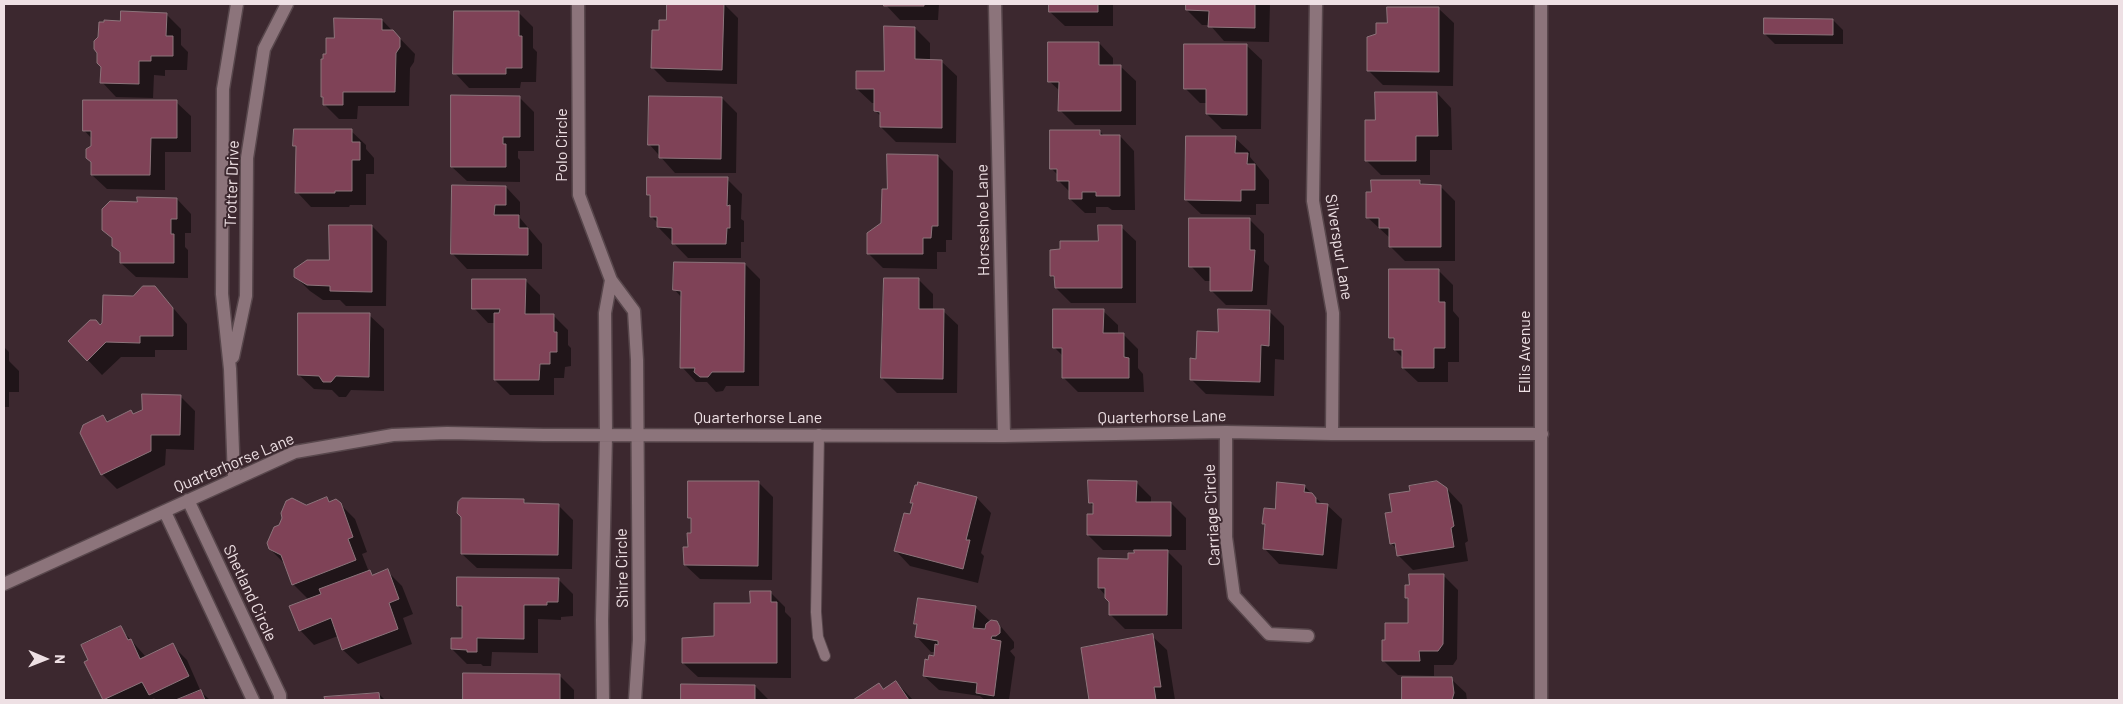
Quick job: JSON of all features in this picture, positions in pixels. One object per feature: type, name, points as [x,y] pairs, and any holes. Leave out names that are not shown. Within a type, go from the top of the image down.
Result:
[{"type":"street","name":"Trotter Drive","points":[[234,478],[230,370],[222,294],[223,89],[237,4]]},
{"type":"street","name":"Trotter Drive","points":[[230,370],[246,296],[247,158],[264,49],[287,4]]},
{"type":"street","name":"Polo Circle","points":[[578,4],[579,195],[611,280],[634,311],[637,360],[637,434]]},
{"type":"street","name":"Horseshoe Lane","points":[[995,4],[1004,436]]},
{"type":"street","name":"Silverspur Lane","points":[[1316,4],[1313,201],[1333,313],[1332,434]]},
{"type":"street","name":"Ellis Avenue","points":[[1541,700],[1542,4]]},
{"type":"street","points":[[606,434],[605,313],[611,280]]},
{"type":"street","name":"Quarterhorse Lane","points":[[4,584],[165,512],[234,478],[295,452],[393,435],[447,433],[1004,436],[1226,432],[1542,434]]},
{"type":"street","name":"Carriage Circle","points":[[1226,432],[1226,538],[1234,596],[1269,634],[1308,636]]},
{"type":"street","name":"Shire Circle","points":[[603,700],[602,620],[606,434]]},
{"type":"street","name":"Shire Circle","points":[[635,700],[639,640],[637,434]]},
{"type":"street","name":"Shetland Circle","points":[[188,500],[280,695],[280,700]]},
{"type":"street","points":[[165,512],[253,700]]},
{"type":"lane","points":[[819,434],[816,612],[818,637],[825,656]]},
{"type":"building","points":[[667,4],[724,4],[722,70],[651,68],[652,30],[659,30],[659,20],[666,20]]},
{"type":"building","points":[[884,4],[924,4],[924,6],[884,6]]},
{"type":"building","points":[[1049,4],[1098,4],[1098,12],[1049,12]]},
{"type":"building","points":[[1186,4],[1255,4],[1255,28],[1208,27],[1209,11],[1186,10]]},
{"type":"building","points":[[1387,7],[1439,7],[1439,72],[1367,71],[1367,37],[1376,34],[1376,23],[1387,23]]},
{"type":"building","points":[[121,11],[167,13],[166,36],[173,36],[173,56],[151,56],[151,61],[139,61],[139,84],[100,83],[101,67],[97,63],[97,53],[94,49],[94,41],[98,37],[99,22],[104,22],[104,20],[120,21]]},
{"type":"building","points":[[454,11],[519,11],[519,36],[522,36],[522,68],[506,68],[506,74],[453,74]]},
{"type":"building","points":[[334,18],[382,19],[382,30],[393,30],[400,38],[400,47],[396,53],[395,92],[343,92],[343,105],[323,105],[323,97],[321,97],[321,59],[323,59],[323,54],[326,54],[326,38],[334,38]]},
{"type":"building","points":[[1764,18],[1833,19],[1833,35],[1764,34]]},
{"type":"building","points":[[884,26],[915,27],[915,59],[942,60],[942,128],[880,127],[880,112],[874,111],[874,89],[856,89],[856,71],[884,71]]},
{"type":"building","points":[[1048,42],[1099,42],[1099,65],[1121,65],[1121,111],[1058,111],[1059,82],[1048,82]]},
{"type":"building","points":[[1184,44],[1247,44],[1247,115],[1206,114],[1206,89],[1184,89]]},
{"type":"building","points":[[1375,92],[1437,92],[1438,136],[1416,136],[1416,161],[1365,161],[1365,120],[1375,120]]},
{"type":"building","points":[[451,95],[520,96],[520,137],[503,137],[503,144],[506,144],[506,167],[451,167]]},
{"type":"building","points":[[649,96],[722,97],[721,159],[659,158],[659,145],[648,145]]},
{"type":"building","points":[[83,100],[177,100],[177,138],[151,138],[150,175],[91,175],[91,162],[86,158],[86,149],[91,146],[91,131],[83,131]]},
{"type":"building","points":[[294,129],[352,129],[352,142],[360,142],[360,160],[352,160],[352,191],[295,193],[296,146],[293,146]]},
{"type":"building","points":[[1050,130],[1100,130],[1100,135],[1120,135],[1120,196],[1096,196],[1096,192],[1082,192],[1082,199],[1069,199],[1069,181],[1057,181],[1057,169],[1050,169]]},
{"type":"building","points":[[1186,136],[1236,136],[1235,153],[1248,153],[1247,164],[1255,164],[1255,190],[1241,190],[1241,201],[1185,200]]},
{"type":"building","points":[[887,154],[938,155],[938,226],[932,226],[931,238],[923,238],[923,254],[867,254],[867,233],[881,223],[882,189],[887,189]]},
{"type":"building","points":[[647,177],[728,177],[727,206],[730,205],[730,228],[727,228],[726,244],[672,244],[672,228],[657,227],[657,217],[650,217],[650,195],[647,195]]},
{"type":"building","points":[[1371,180],[1420,180],[1420,184],[1441,185],[1441,247],[1389,247],[1389,228],[1379,228],[1379,218],[1366,218],[1366,192],[1371,192]]},
{"type":"building","points":[[452,185],[506,186],[506,205],[495,205],[494,215],[519,215],[519,228],[528,228],[528,255],[451,254]]},
{"type":"building","points":[[137,197],[177,198],[177,219],[171,219],[171,234],[174,234],[174,263],[120,263],[120,252],[112,246],[112,238],[102,230],[102,209],[110,201],[137,202]]},
{"type":"building","points":[[1189,218],[1250,218],[1250,250],[1255,250],[1252,291],[1210,291],[1210,267],[1189,267]]},
{"type":"building","points":[[329,225],[372,225],[372,292],[330,291],[330,286],[307,285],[294,277],[294,269],[307,260],[329,260]]},
{"type":"building","points":[[1098,225],[1122,225],[1122,288],[1055,288],[1054,276],[1050,276],[1050,250],[1060,249],[1060,241],[1098,241]]},
{"type":"building","points":[[674,262],[745,263],[744,372],[712,372],[708,377],[700,377],[694,372],[695,368],[680,368],[681,291],[673,290]]},
{"type":"building","points":[[1389,269],[1439,269],[1439,302],[1445,302],[1445,348],[1434,348],[1434,368],[1402,368],[1402,350],[1394,350],[1394,338],[1389,338]]},
{"type":"building","points":[[884,278],[919,278],[919,309],[944,309],[943,379],[881,378]]},
{"type":"building","points":[[472,279],[526,279],[525,314],[554,314],[554,332],[557,332],[557,352],[550,352],[550,364],[540,364],[539,380],[494,380],[494,313],[499,313],[500,309],[472,309]]},
{"type":"building","points":[[143,286],[155,286],[173,308],[173,336],[140,336],[140,343],[106,342],[87,361],[68,341],[90,320],[96,320],[100,325],[102,323],[103,295],[133,296]]},
{"type":"building","points":[[1053,309],[1104,309],[1103,333],[1124,333],[1124,357],[1129,358],[1129,378],[1062,378],[1062,348],[1053,348]]},
{"type":"building","points":[[1218,309],[1270,310],[1269,346],[1261,345],[1260,382],[1190,380],[1190,358],[1196,359],[1197,331],[1218,332]]},
{"type":"building","points":[[298,313],[370,313],[369,377],[336,376],[331,382],[323,382],[319,376],[298,375]]},
{"type":"building","points":[[142,394],[181,395],[180,435],[151,435],[151,451],[101,475],[80,433],[83,425],[103,415],[107,422],[131,410],[133,414],[142,410]]},
{"type":"building","points":[[1088,480],[1137,481],[1136,502],[1171,502],[1171,536],[1087,535],[1087,514],[1093,514],[1093,503],[1089,503]]},
{"type":"building","points":[[688,481],[759,481],[758,566],[684,565],[683,547],[688,547],[687,533],[691,533],[691,518],[688,518]]},
{"type":"building","points":[[1437,481],[1447,488],[1454,526],[1451,528],[1454,547],[1397,556],[1395,543],[1390,544],[1385,513],[1392,512],[1389,494],[1410,491],[1409,486]]},
{"type":"building","points":[[918,482],[977,497],[966,540],[970,540],[963,569],[894,551],[904,513],[910,514],[913,503],[910,503],[915,485]]},
{"type":"building","points":[[1277,482],[1305,485],[1304,492],[1312,493],[1316,498],[1316,503],[1328,504],[1323,555],[1263,549],[1265,524],[1262,524],[1264,508],[1275,509]]},
{"type":"building","points":[[327,497],[329,502],[336,499],[341,503],[353,537],[348,539],[356,560],[292,585],[281,555],[269,549],[267,543],[274,527],[279,525],[286,501],[292,498],[306,505]]},
{"type":"building","points":[[462,498],[524,499],[524,503],[559,504],[558,555],[461,554],[461,517],[457,513],[458,502]]},
{"type":"building","points":[[1134,550],[1168,550],[1167,615],[1109,615],[1109,602],[1105,598],[1105,588],[1098,588],[1098,558],[1128,559],[1128,553],[1134,553]]},
{"type":"building","points":[[388,569],[399,599],[389,603],[398,629],[342,650],[331,618],[299,631],[289,606],[321,594],[319,589],[370,570],[372,575]]},
{"type":"building","points":[[1409,574],[1444,574],[1443,644],[1438,651],[1419,651],[1420,661],[1382,661],[1382,640],[1385,640],[1385,623],[1408,623],[1408,598],[1405,598],[1405,585],[1409,585]]},
{"type":"building","points":[[457,577],[559,578],[558,602],[547,602],[547,605],[524,605],[524,639],[477,638],[477,652],[451,649],[451,638],[462,638],[462,606],[457,606]]},
{"type":"building","points":[[750,591],[771,591],[771,602],[777,602],[777,663],[682,663],[682,638],[714,636],[714,603],[750,603]]},
{"type":"building","points":[[918,598],[976,606],[973,628],[985,629],[986,624],[991,620],[997,621],[1000,633],[992,636],[991,639],[1001,641],[994,696],[976,693],[977,683],[923,676],[925,659],[928,660],[929,655],[934,656],[935,644],[938,645],[938,641],[915,637],[917,624],[914,624]]},
{"type":"building","points":[[121,626],[128,640],[131,639],[140,659],[173,643],[189,676],[149,695],[142,682],[103,700],[84,662],[88,660],[81,645]]},
{"type":"building","points":[[1153,634],[1161,687],[1154,687],[1156,700],[1089,700],[1081,648]]},
{"type":"building","points":[[463,673],[560,674],[560,700],[463,700]]},
{"type":"building","points":[[1402,677],[1452,677],[1454,693],[1452,700],[1402,700]]},
{"type":"building","points":[[896,681],[909,700],[853,700],[879,683],[883,689]]},
{"type":"building","points":[[681,684],[755,685],[755,700],[681,700]]},
{"type":"building","points":[[201,690],[205,700],[176,700]]},
{"type":"building","points":[[379,693],[380,700],[325,700],[324,697]]}]
